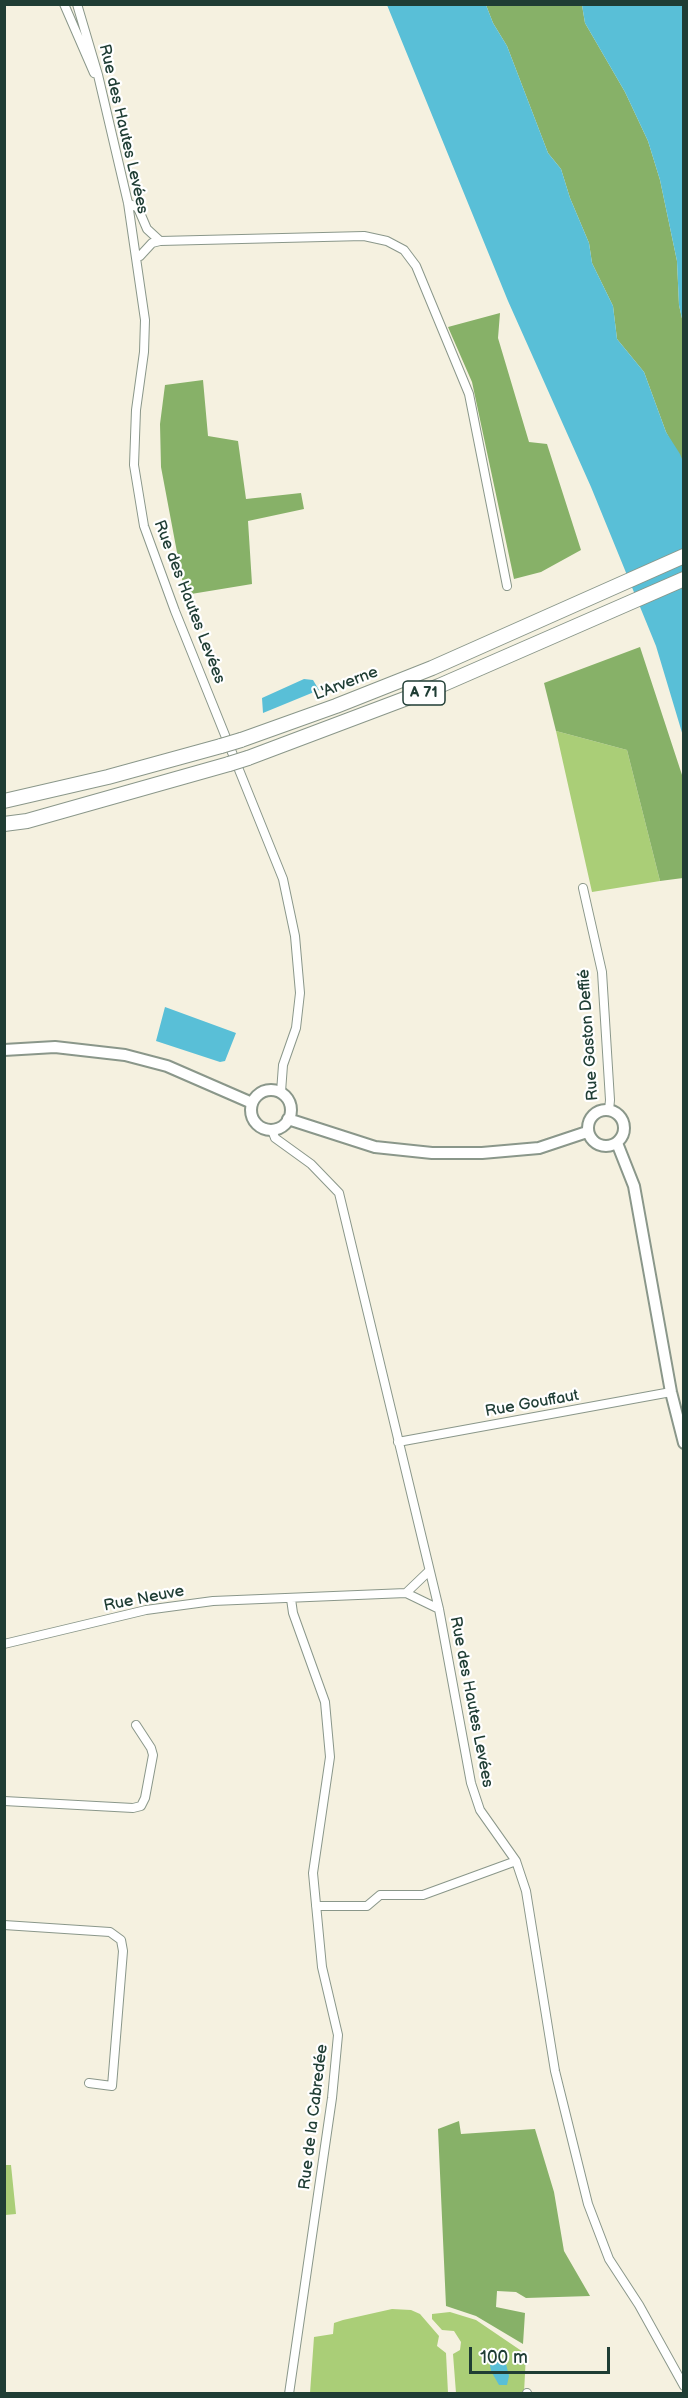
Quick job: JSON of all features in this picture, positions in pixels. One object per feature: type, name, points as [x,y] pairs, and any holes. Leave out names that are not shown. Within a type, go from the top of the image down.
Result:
[{"type":"highway","name":"L'Arverne","points":[[4,801],[108,777],[241,740],[411,677],[684,556]]},
{"type":"highway","name":"A 71","points":[[4,824],[27,820],[248,758],[407,699],[684,579]]},
{"type":"main road","points":[[4,1050],[55,1047],[125,1054],[167,1066],[252,1102]]},
{"type":"main road","points":[[264,1090],[281,1092],[291,1107],[288,1119],[281,1126],[272,1130],[259,1126],[254,1121],[252,1102],[264,1090]]},
{"type":"main road","points":[[609,1110],[618,1114],[623,1123],[623,1134],[617,1143],[609,1147],[600,1146],[592,1141],[587,1131],[588,1123],[592,1115],[609,1110]]},
{"type":"main road","points":[[288,1119],[375,1147],[432,1153],[482,1153],[539,1148],[587,1131]]},
{"type":"main road","points":[[617,1143],[634,1186],[671,1392],[684,1443]]},
{"type":"street","points":[[64,4],[91,68],[98,75]]},
{"type":"street","name":"Rue des Hautes Levées","points":[[77,4],[98,75],[128,202],[136,257],[145,336],[135,410],[134,465],[144,526],[283,879],[296,936],[300,993],[296,1028],[283,1065],[281,1092]]},
{"type":"street","points":[[128,202],[138,208],[147,229],[160,241]]},
{"type":"street","points":[[136,257],[140,256],[152,243],[160,241],[364,236],[387,241],[404,250],[416,266],[469,394],[507,586]]},
{"type":"street","name":"Rue Gaston Deffié","points":[[583,888],[602,972],[609,1110]]},
{"type":"street","name":"Rue des Hautes Levées","points":[[272,1130],[275,1138],[311,1164],[339,1193],[439,1609],[471,1783],[480,1810],[516,1862],[526,1891],[555,2071],[588,2204],[609,2259],[639,2305],[684,2386]]},
{"type":"street","name":"Rue Gouffaut","points":[[398,1442],[671,1392]]},
{"type":"street","points":[[429,1571],[406,1593],[439,1609]]},
{"type":"street","name":"Rue Neuve","points":[[4,1644],[146,1610],[213,1601],[406,1593]]},
{"type":"street","name":"Rue de la Cabredée","points":[[289,2394],[332,2098],[338,2035],[322,1966],[314,1872],[330,1757],[325,1702],[291,1599]]},
{"type":"street","points":[[4,1801],[133,1808],[141,1806],[145,1798],[153,1755],[136,1725]]},
{"type":"street","points":[[316,1906],[367,1906],[380,1895],[423,1895],[516,1862]]},
{"type":"street","points":[[4,1925],[110,1932],[122,1940],[112,2086],[89,2084]]},
{"type":"green space","points":[[486,5],[582,5],[585,23],[625,92],[648,141],[660,180],[677,261],[679,305],[683,323],[683,464],[666,432],[644,372],[617,339],[613,306],[592,263],[589,243],[570,198],[561,169],[548,153],[507,46],[493,23]]},
{"type":"green space","points":[[500,313],[498,338],[529,442],[547,444],[581,550],[541,572],[514,579],[472,382],[448,327]]},
{"type":"green space","points":[[203,380],[208,436],[238,441],[246,499],[301,493],[304,509],[248,521],[252,584],[185,595],[161,467],[160,424],[165,385]]},
{"type":"green space","points":[[640,647],[683,778],[683,878],[660,881],[627,750],[556,731],[544,683]]},
{"type":"green space","points":[[556,731],[627,750],[660,881],[592,892]]},
{"type":"green space","points":[[459,2121],[461,2134],[535,2129],[554,2192],[564,2251],[590,2296],[526,2298],[516,2292],[497,2291],[496,2307],[525,2313],[523,2344],[476,2316],[446,2306],[438,2129]]},
{"type":"green space","points":[[5,2165],[11,2165],[16,2214],[5,2215]]},
{"type":"green space","points":[[392,2309],[411,2310],[420,2314],[439,2336],[437,2346],[446,2353],[448,2393],[310,2393],[314,2337],[333,2334],[334,2323]]},
{"type":"green space","points":[[450,2312],[476,2320],[526,2354],[524,2393],[456,2393],[453,2354],[460,2350],[461,2342],[454,2331],[442,2330],[432,2319],[432,2314]]},
{"type":"water","points":[[387,5],[486,5],[493,23],[507,46],[548,153],[561,169],[570,198],[589,243],[592,263],[613,306],[617,339],[644,372],[666,432],[680,454],[684,464],[683,736],[656,646],[591,487],[508,301]]},
{"type":"water","points":[[582,5],[683,5],[683,323],[679,305],[677,261],[660,180],[648,141],[625,92],[585,23]]},
{"type":"water","points":[[304,679],[313,680],[319,690],[263,713],[262,698]]},
{"type":"water","points":[[165,1007],[236,1033],[225,1061],[220,1062],[156,1041]]},
{"type":"water","points":[[493,2359],[506,2364],[509,2376],[507,2385],[499,2385],[491,2371],[490,2365]]}]
